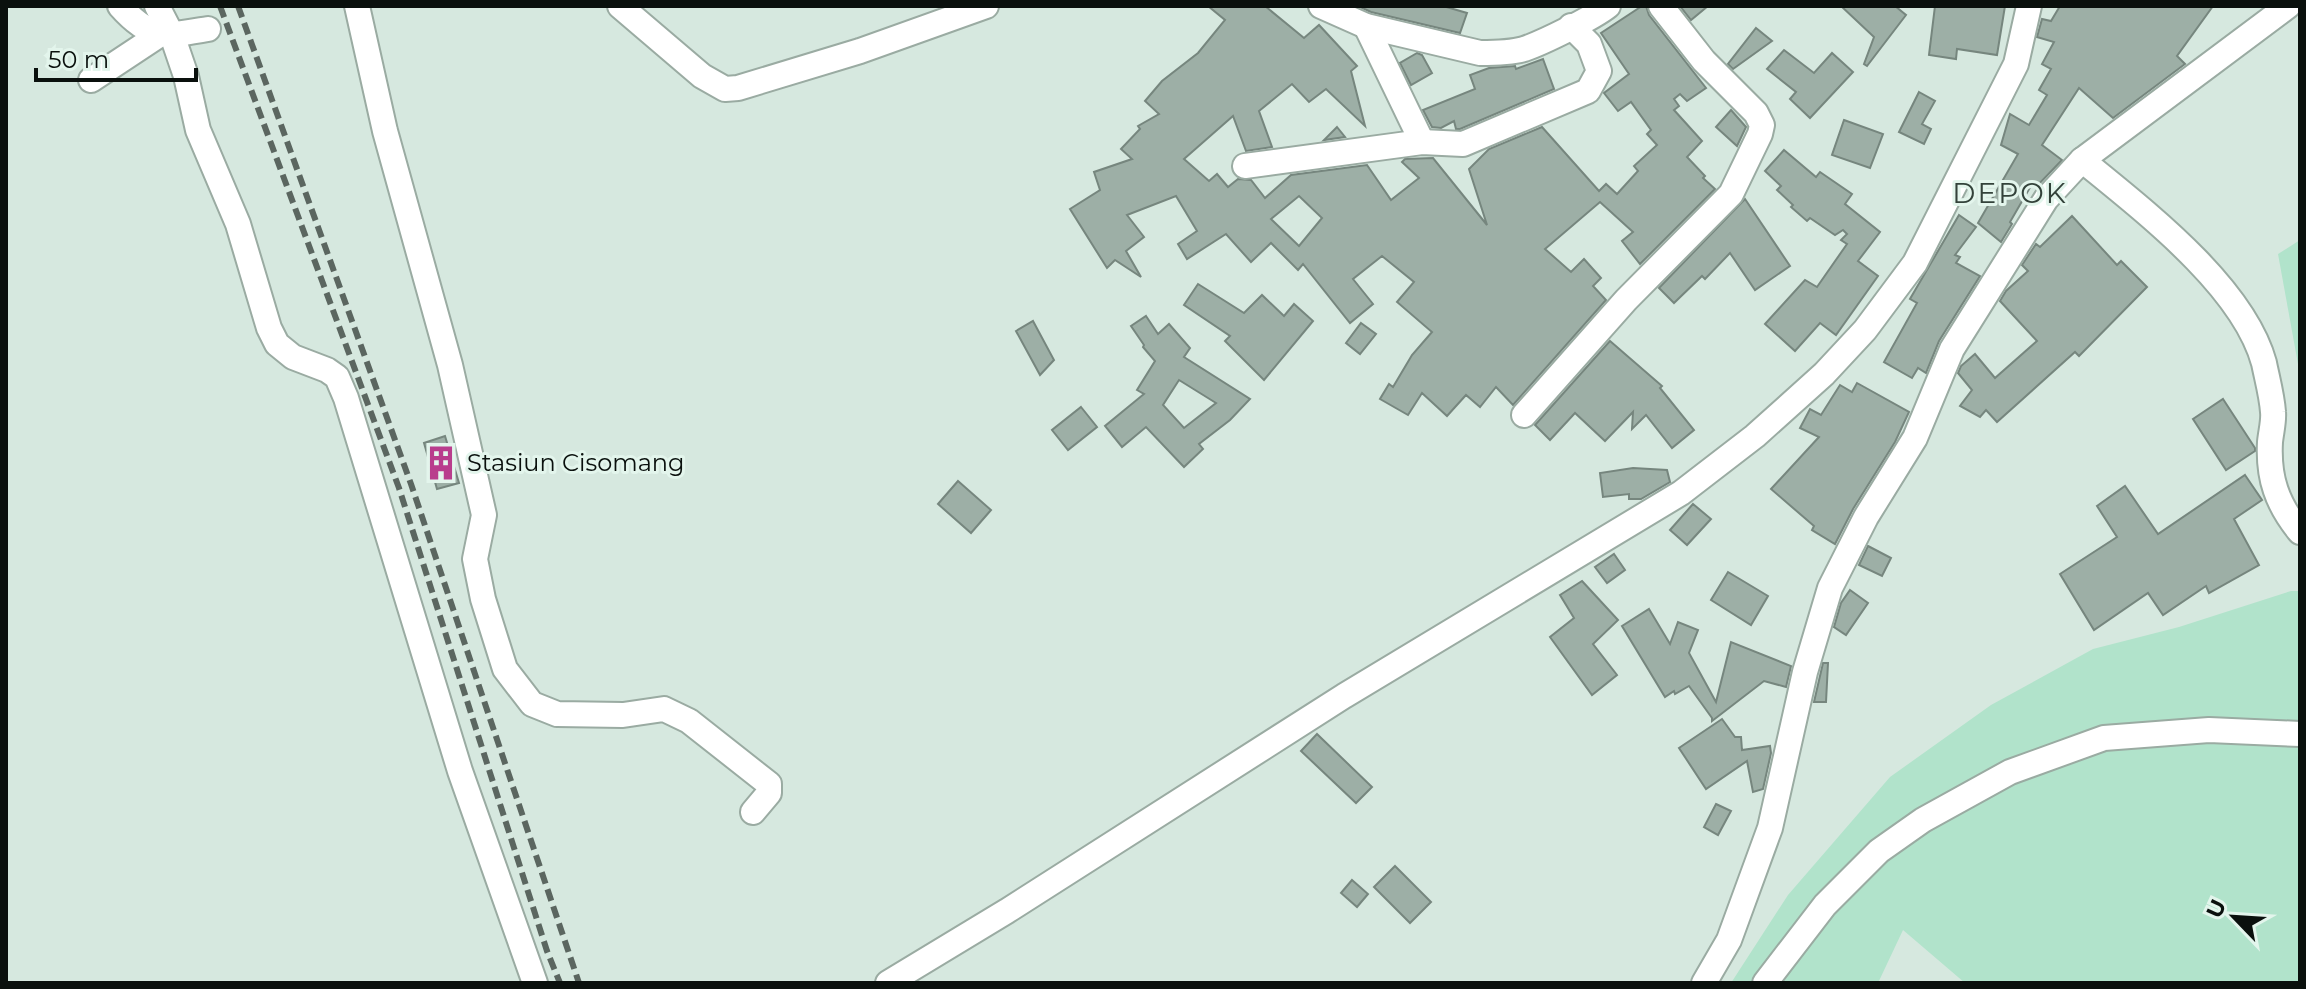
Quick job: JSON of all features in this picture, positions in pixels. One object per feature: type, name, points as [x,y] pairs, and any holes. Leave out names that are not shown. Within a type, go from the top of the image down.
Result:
[{"type":"street","points":[[120,6],[140,25],[165,35]]},
{"type":"street","points":[[157,6],[165,35],[186,76],[198,130],[238,224],[269,328],[277,344],[293,357],[337,377],[346,398],[451,744],[535,983]]},
{"type":"street","points":[[357,6],[385,131],[454,380],[484,515],[475,559],[483,599],[505,669],[532,704],[557,714],[623,715],[664,709],[689,721],[769,784],[769,793],[753,812]]},
{"type":"street","points":[[620,6],[702,76],[725,89],[738,88],[860,51],[986,6]]},
{"type":"street","points":[[1321,6],[1366,26],[1495,54],[1525,49],[1608,6]]},
{"type":"street","points":[[1524,415],[1626,300],[1731,194],[1760,134],[1762,125],[1756,113],[1704,61],[1661,6]]},
{"type":"street","points":[[888,983],[1007,911],[1344,696],[1681,493],[1755,436],[1824,374],[1865,330],[1915,263],[2016,64],[2029,6]]},
{"type":"street","points":[[1704,983],[1729,940],[1770,828],[1805,672],[1830,588],[1866,517],[1915,438],[1952,349],[2046,199],[2082,160],[2288,6]]},
{"type":"street","points":[[1366,26],[1422,142]]},
{"type":"street","points":[[1245,166],[1422,142],[1463,144],[1588,91],[1599,71],[1589,44],[1571,26]]},
{"type":"street","points":[[91,80],[165,35],[208,29]]},
{"type":"street","points":[[2082,160],[2162,227],[2202,266],[2253,332],[2264,363],[2273,412],[2269,460],[2272,485],[2283,511],[2300,532]]},
{"type":"street","points":[[1765,983],[1825,905],[1879,851],[1923,820],[2010,772],[2104,738],[2209,730],[2300,734]]},
{"type":"green space","points":[[2300,240],[2300,375],[2278,254]]},
{"type":"green space","points":[[2291,591],[2300,591],[2300,983],[1965,983],[1903,930],[1878,983],[1731,983],[1788,895],[1890,777],[1991,705],[2093,649],[2179,627]]},
{"type":"building","points":[[1208,6],[1265,6],[1304,38],[1319,25],[1357,66],[1351,71],[1365,126],[1326,89],[1309,102],[1292,84],[1259,111],[1272,147],[1246,151],[1233,116],[1184,159],[1209,181],[1217,174],[1228,187],[1238,179],[1251,180],[1265,198],[1291,175],[1367,165],[1391,200],[1419,178],[1402,162],[1405,159],[1433,158],[1487,225],[1469,169],[1489,149],[1542,127],[1599,191],[1606,184],[1617,194],[1638,171],[1634,166],[1657,145],[1647,134],[1651,130],[1631,102],[1618,111],[1604,93],[1629,74],[1601,33],[1646,6],[1649,15],[1706,88],[1687,101],[1680,94],[1674,99],[1679,106],[1674,110],[1702,141],[1687,157],[1715,189],[1640,264],[1622,241],[1633,232],[1600,202],[1545,249],[1571,272],[1584,259],[1601,278],[1593,286],[1606,300],[1513,405],[1496,387],[1480,407],[1466,395],[1447,416],[1422,393],[1408,415],[1380,399],[1389,384],[1393,387],[1412,355],[1432,332],[1397,302],[1414,282],[1382,256],[1353,279],[1373,304],[1350,323],[1303,264],[1298,270],[1271,243],[1251,262],[1226,234],[1187,259],[1178,244],[1197,231],[1176,196],[1127,215],[1144,237],[1126,251],[1141,277],[1115,260],[1107,268],[1070,209],[1100,190],[1094,172],[1132,159],[1121,149],[1140,129],[1138,126],[1159,114],[1145,101],[1162,81],[1198,53],[1225,20]],"holes":[[[1299,196],[1322,218],[1299,246],[1271,219]]]},
{"type":"building","points":[[1358,6],[1443,6],[1467,13],[1460,33],[1371,12]]},
{"type":"building","points":[[1680,6],[1708,6],[1691,20]]},
{"type":"building","points":[[1841,6],[1895,6],[1906,15],[1867,66],[1864,64],[1874,37]]},
{"type":"building","points":[[1935,6],[2005,6],[1997,55],[1957,49],[1956,59],[1929,55]]},
{"type":"building","points":[[2060,6],[2213,6],[2177,56],[2185,64],[2113,118],[2079,88],[2042,145],[2062,160],[2036,187],[2032,184],[2001,242],[1978,223],[2018,154],[2001,145],[2010,114],[2029,125],[2047,95],[2039,90],[2051,69],[2042,64],[2054,42],[2037,37],[2042,19],[2051,21]]},
{"type":"building","points":[[1756,28],[1772,41],[1733,69],[1728,64]]},
{"type":"building","points":[[1784,50],[1814,73],[1832,53],[1853,72],[1810,118],[1790,99],[1796,92],[1767,69]]},
{"type":"building","points":[[1417,53],[1422,55],[1432,73],[1411,85],[1400,63]]},
{"type":"building","points":[[1543,59],[1554,89],[1460,129],[1456,129],[1454,121],[1441,128],[1432,127],[1423,110],[1475,89],[1470,75],[1489,68],[1515,66],[1516,69]]},
{"type":"building","points":[[1919,92],[1935,101],[1922,124],[1931,129],[1924,144],[1899,132]]},
{"type":"building","points":[[1731,110],[1746,127],[1737,146],[1716,127]]},
{"type":"building","points":[[1844,120],[1883,134],[1870,168],[1832,155]]},
{"type":"building","points":[[1337,127],[1345,137],[1324,140]]},
{"type":"building","points":[[1784,150],[1816,177],[1820,172],[1852,194],[1845,204],[1880,232],[1858,261],[1878,276],[1836,335],[1820,323],[1795,351],[1765,324],[1805,280],[1817,287],[1847,244],[1841,240],[1847,234],[1843,230],[1835,235],[1810,218],[1807,221],[1777,190],[1781,186],[1765,171]]},
{"type":"building","points":[[1745,199],[1790,266],[1755,290],[1730,253],[1705,279],[1702,276],[1674,303],[1659,288]]},
{"type":"building","points":[[1959,215],[1976,227],[1955,255],[1960,257],[1956,263],[1980,276],[1939,341],[1926,373],[1918,368],[1912,378],[1884,362],[1917,303],[1910,299]]},
{"type":"building","points":[[2072,216],[2117,265],[2121,261],[2147,287],[2079,356],[2075,352],[1997,422],[1986,410],[1980,417],[1960,406],[1972,390],[1958,373],[1961,366],[1975,354],[1995,378],[2037,341],[2000,301],[2006,291],[2028,271],[2022,265],[2036,244],[2040,247]]},
{"type":"building","points":[[1198,284],[1244,313],[1262,295],[1284,316],[1294,304],[1313,321],[1264,380],[1225,341],[1230,336],[1184,305]]},
{"type":"building","points":[[1146,316],[1158,334],[1169,324],[1190,348],[1184,357],[1250,399],[1230,420],[1199,444],[1203,449],[1184,467],[1146,427],[1122,447],[1105,426],[1144,394],[1137,390],[1155,361],[1131,326]],"holes":[[[1179,380],[1216,403],[1184,428],[1163,405]]]},
{"type":"building","points":[[1033,321],[1054,360],[1040,375],[1016,331]]},
{"type":"building","points":[[1361,323],[1376,334],[1360,354],[1346,343]]},
{"type":"building","points":[[1610,341],[1662,386],[1660,388],[1694,430],[1672,448],[1646,415],[1632,429],[1633,412],[1605,441],[1575,413],[1550,440],[1535,425]]},
{"type":"building","points":[[1857,383],[1909,412],[1895,442],[1835,544],[1812,530],[1814,526],[1771,489],[1819,437],[1800,428],[1810,409],[1821,415],[1840,385],[1852,392]]},
{"type":"building","points":[[2223,399],[2255,448],[2226,470],[2193,419]]},
{"type":"building","points":[[1081,407],[1097,427],[1068,450],[1052,430]]},
{"type":"building","name":"Stasiun Cisomang","points":[[445,436],[459,483],[437,489],[424,443]]},
{"type":"building","points":[[1633,468],[1667,470],[1670,482],[1641,499],[1629,499],[1629,494],[1603,497],[1600,473]]},
{"type":"building","points":[[2245,475],[2262,500],[2234,519],[2259,565],[2209,593],[2206,586],[2163,615],[2148,593],[2094,630],[2060,574],[2117,537],[2097,506],[2125,486],[2158,534]]},
{"type":"building","points":[[958,481],[991,510],[971,533],[938,504]]},
{"type":"building","points":[[1693,504],[1711,519],[1687,545],[1670,530]]},
{"type":"building","points":[[1868,546],[1891,558],[1882,576],[1859,565]]},
{"type":"building","points":[[1614,554],[1625,570],[1607,583],[1595,567]]},
{"type":"building","points":[[1728,572],[1768,596],[1751,625],[1711,600]]},
{"type":"building","points":[[1582,581],[1618,620],[1593,644],[1617,675],[1592,695],[1550,637],[1574,618],[1560,595]]},
{"type":"building","points":[[1850,590],[1868,603],[1846,635],[1834,627],[1841,603]]},
{"type":"building","points":[[1649,609],[1670,644],[1678,622],[1698,630],[1689,653],[1716,702],[1731,642],[1791,666],[1786,687],[1764,681],[1712,721],[1689,686],[1665,697],[1622,626]]},
{"type":"building","points":[[1823,663],[1828,663],[1826,702],[1814,702]]},
{"type":"building","points":[[1722,719],[1735,737],[1741,737],[1742,750],[1770,746],[1763,789],[1753,792],[1747,761],[1706,789],[1679,748]]},
{"type":"building","points":[[1317,734],[1372,787],[1356,803],[1301,751]]},
{"type":"building","points":[[1716,804],[1731,811],[1718,835],[1704,827]]},
{"type":"building","points":[[1395,866],[1431,902],[1410,923],[1374,887]]},
{"type":"building","points":[[1352,880],[1368,894],[1357,907],[1341,893]]},
{"type":"railway","points":[[220,6],[399,488],[547,951],[560,983]]},
{"type":"railway","points":[[238,6],[411,484],[579,983]]},
{"type":"place","name":"Stasiun Cisomang","points":[[441,463]]},
{"type":"district","name":"DEPOK","points":[[2010,193]]}]
